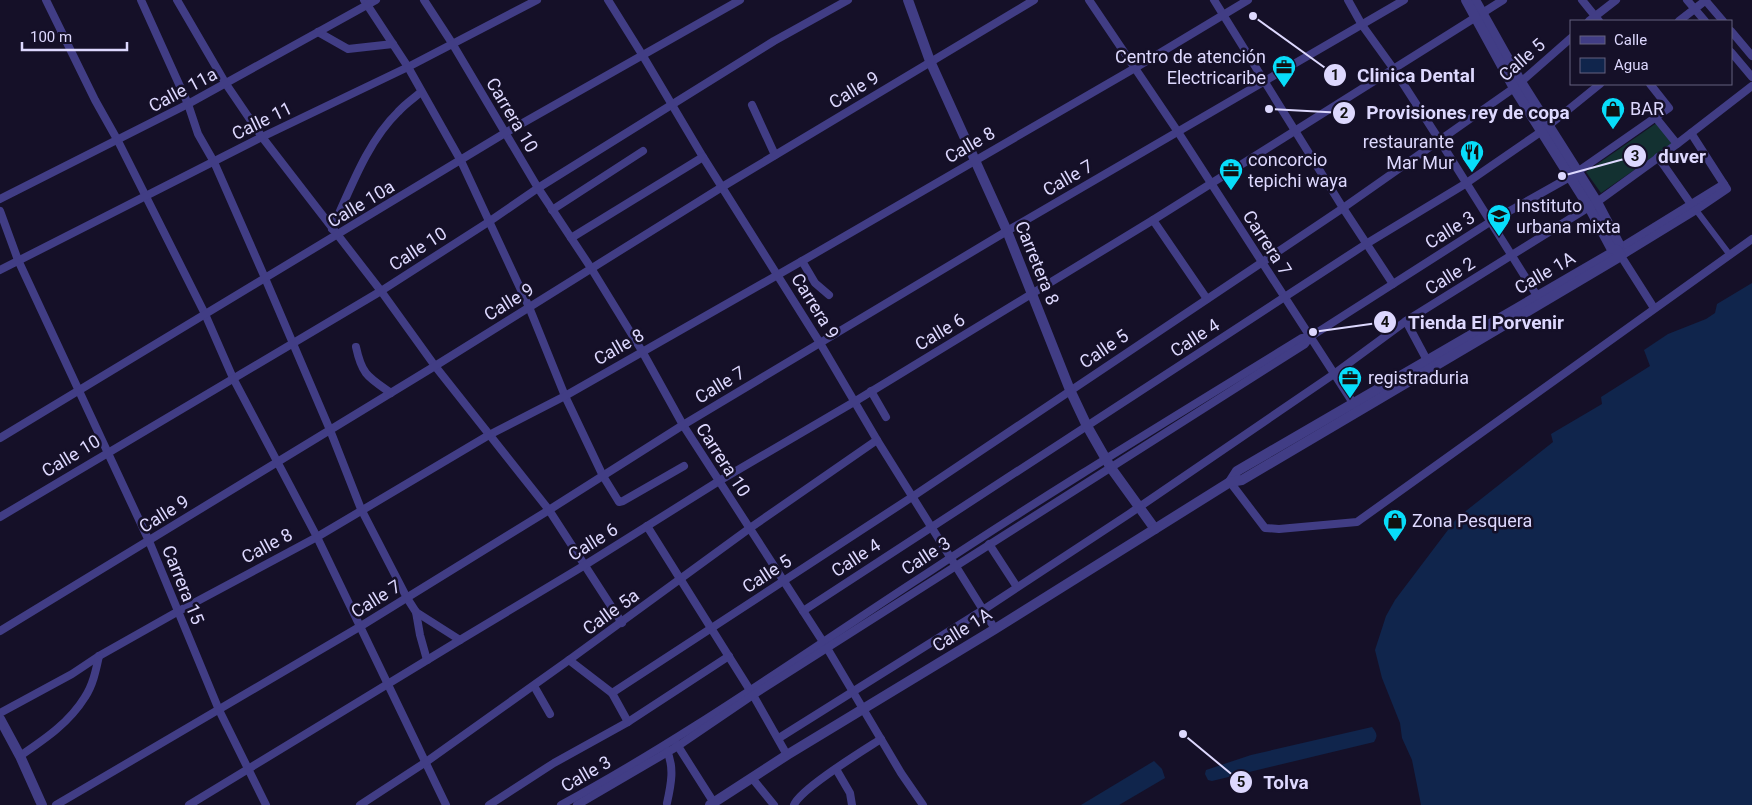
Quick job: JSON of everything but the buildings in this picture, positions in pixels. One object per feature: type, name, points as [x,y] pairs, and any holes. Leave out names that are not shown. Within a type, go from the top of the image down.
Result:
[{"type":"street","points":[[46,0],[94,100],[118,141],[205,314],[233,378],[361,626],[446,805]]},
{"type":"street","points":[[141,0],[188,104],[198,134],[214,162],[265,278],[362,510],[416,612],[427,660]]},
{"type":"street","points":[[177,0],[226,84],[262,137],[381,291],[435,366],[549,510],[622,623]]},
{"type":"street","name":"Calle 11a","points":[[0,199],[118,141],[226,84],[318,32],[365,2],[376,0]]},
{"type":"street","name":"Carrera 10","points":[[424,0],[452,43],[538,188],[591,268],[642,351],[683,425],[803,611],[923,805]]},
{"type":"street","name":"Calle 11","points":[[0,270],[538,0]]},
{"type":"street","name":"Carrera 9","points":[[608,0],[703,157],[820,343],[912,497],[995,629]]},
{"type":"street","name":"Calle 10a","points":[[0,438],[265,278],[335,232],[740,0]]},
{"type":"street","name":"Calle 10","points":[[0,517],[108,451],[381,291],[538,188],[672,104],[774,41],[848,0]]},
{"type":"street","name":"Carretera 8","points":[[908,0],[930,61],[1007,231],[1070,390],[1109,463],[1155,529]]},
{"type":"street","name":"Calle 9","points":[[0,631],[435,366],[775,154],[1034,0]]},
{"type":"street","name":"Carrera 7","points":[[1089,0],[1178,132],[1356,407]]},
{"type":"street","points":[[1214,0],[1343,208],[1393,284]]},
{"type":"street","name":"Calle 8","points":[[0,712],[72,674],[99,656],[177,612],[316,537],[489,435],[565,396],[1135,68],[1248,0]]},
{"type":"street","points":[[1348,0],[1440,141],[1465,184],[1539,300]]},
{"type":"street","name":"Calle 7","points":[[56,805],[361,626],[683,425],[1007,231],[1404,0]]},
{"type":"street","points":[[1466,0],[1480,16]]},
{"type":"street","points":[[1475,0],[1480,16],[1517,85],[1593,205],[1611,248],[1619,253],[1654,308]]},
{"type":"street","name":"Calle 6","points":[[189,805],[585,566],[719,481],[854,402],[1153,220],[1503,0]]},
{"type":"street","points":[[1582,0],[1595,19],[1616,0]]},
{"type":"street","points":[[1687,0],[1704,20]]},
{"type":"street","points":[[1680,20],[1705,0],[1722,20]]},
{"type":"street","points":[[365,2],[408,66],[461,161],[529,307],[565,396],[603,476],[620,503],[684,466]]},
{"type":"street","points":[[318,32],[348,49],[393,44]]},
{"type":"street","points":[[1732,32],[1752,56]]},
{"type":"street","name":"Calle 5","points":[[612,693],[912,497],[1263,263],[1440,141],[1517,85],[1570,39]]},
{"type":"street","points":[[1732,53],[1752,78]]},
{"type":"street","name":"Calle 4","points":[[803,611],[1366,244],[1465,184],[1545,129],[1599,85]]},
{"type":"street","points":[[1651,85],[1669,108],[1656,118],[1677,144]]},
{"type":"street","name":"Calle 2","points":[[778,738],[854,692],[1018,587],[1334,374],[1406,321],[1593,205],[1752,86]]},
{"type":"street","points":[[335,232],[365,159],[397,112],[421,92]]},
{"type":"street","points":[[752,105],[775,154]]},
{"type":"street","name":"Calle 3","points":[[824,645],[950,557],[1305,344],[1310,337],[1490,222],[1574,174],[1656,118]]},
{"type":"street","name":"Calle 1A","points":[[712,804],[787,755],[864,710],[1230,482],[1237,471],[1356,407],[1430,364],[1619,253],[1726,186],[1691,133]]},
{"type":"street","points":[[552,210],[643,151]]},
{"type":"street","points":[[571,238],[703,157]]},
{"type":"street","points":[[1658,157],[1693,208],[1730,255]]},
{"type":"street","name":"Carrera 15","points":[[0,211],[18,260],[149,541],[177,612],[220,710],[266,805]]},
{"type":"street","points":[[1153,220],[1207,299]]},
{"type":"street","points":[[1230,482],[1265,528],[1279,529],[1357,522],[1752,239]]},
{"type":"street","points":[[802,260],[815,283],[829,295]]},
{"type":"street","points":[[1406,321],[1430,364]]},
{"type":"street","points":[[356,347],[361,367],[365,373],[390,393]]},
{"type":"street","points":[[871,391],[886,417]]},
{"type":"street","name":"Calle 5a","points":[[360,805],[426,762],[534,686],[750,528],[877,440]]},
{"type":"street","name":"Calle 3","points":[[561,805],[591,793],[676,743],[824,645],[989,544],[1109,463]]},
{"type":"street","points":[[648,526],[751,692],[787,755]]},
{"type":"street","points":[[989,544],[1018,587]]},
{"type":"street","points":[[416,612],[460,640]]},
{"type":"street","points":[[20,756],[58,729],[69,717],[85,696],[93,680],[99,656]]},
{"type":"street","points":[[490,805],[554,763],[628,722],[729,656]]},
{"type":"street","points":[[570,660],[612,693],[628,722]]},
{"type":"street","points":[[534,686],[550,714]]},
{"type":"street","points":[[0,719],[20,756],[42,805]]},
{"type":"street","points":[[794,805],[800,796],[881,739]]},
{"type":"street","points":[[676,743],[712,804]]},
{"type":"street","points":[[666,749],[671,759],[672,782],[667,803]]},
{"type":"street","points":[[836,769],[850,793],[852,805]]},
{"type":"street","points":[[752,778],[774,805]]},
{"type":"street","points":[[591,793],[598,805]]},
{"type":"street","name":"Calle 3","points":[[577,805],[591,793]]},
{"type":"green space","points":[[1658,122],[1673,143],[1601,193],[1586,172]]},
{"type":"water","points":[[1752,283],[1752,805],[1421,805],[1412,760],[1402,738],[1400,723],[1382,678],[1375,650],[1386,616],[1395,600],[1457,518],[1553,442],[1551,434],[1602,404],[1601,397],[1650,366],[1644,350],[1668,334],[1706,319],[1715,313],[1717,304]]},
{"type":"water","points":[[1372,727],[1376,734],[1374,742],[1212,781],[1208,780],[1205,774],[1206,770],[1251,755]]},
{"type":"water","points":[[1154,761],[1162,769],[1165,778],[1119,805],[1081,805]]},
{"type":"place","name":"Clinica Dental","points":[[1253,16]]},
{"type":"place","name":"Centro de atención Electricaribe","points":[[1284,88]]},
{"type":"place","name":"Provisiones rey de copa","points":[[1269,109]]},
{"type":"place","name":"BAR","points":[[1613,130]]},
{"type":"place","name":"restaurante Mar Mur","points":[[1472,173]]},
{"type":"place","name":"duver","points":[[1562,176]]},
{"type":"place","name":"concorcio tepichi waya","points":[[1231,191]]},
{"type":"place","name":"Instituto urbana mixta","points":[[1499,237]]},
{"type":"place","name":"Tienda El Porvenir","points":[[1313,332]]},
{"type":"place","name":"registraduria","points":[[1350,399]]},
{"type":"place","name":"Zona Pesquera","points":[[1395,542]]},
{"type":"place","name":"Tolva","points":[[1183,734]]}]
